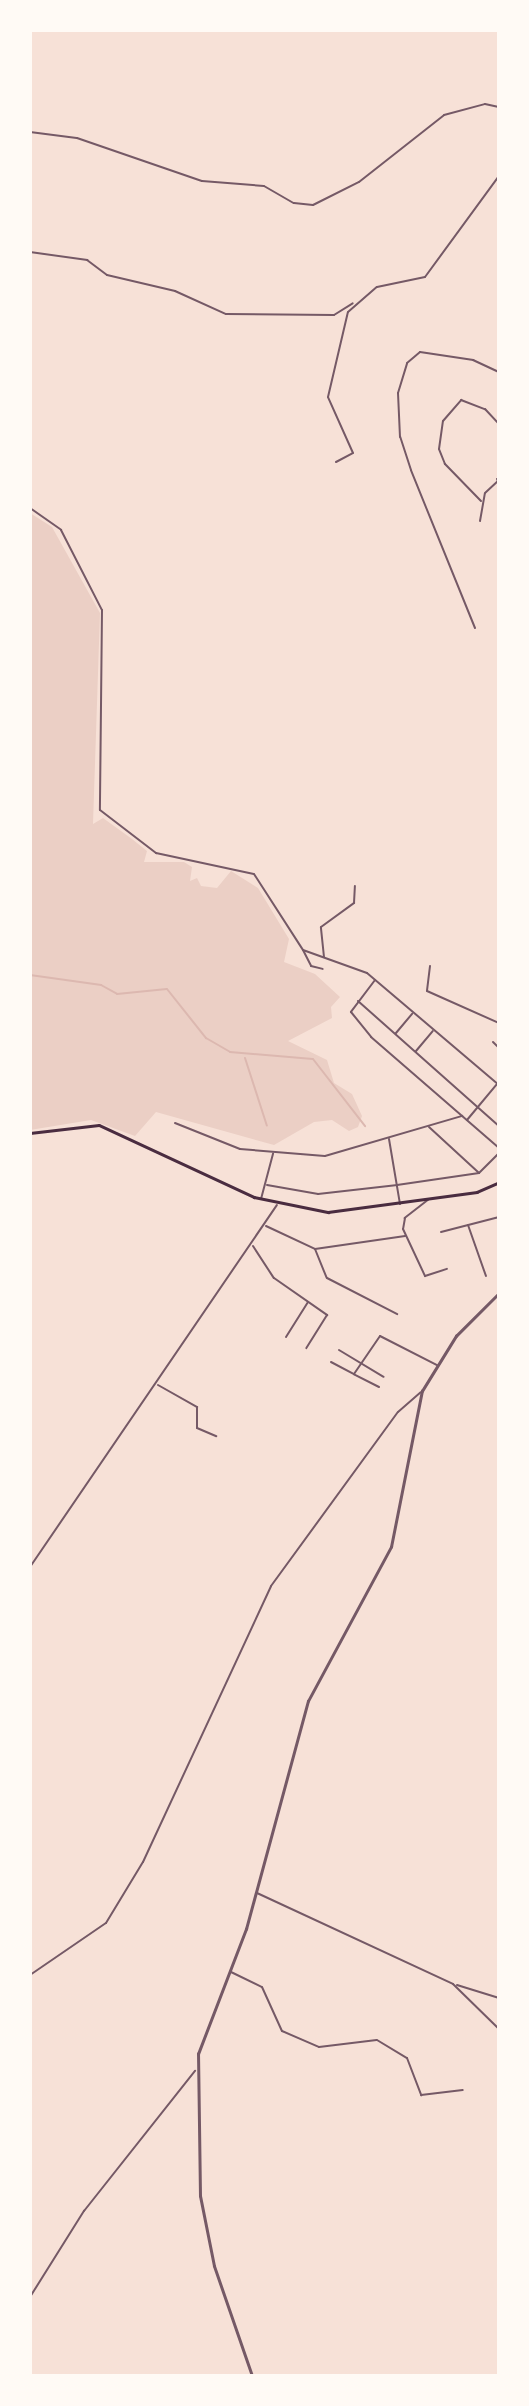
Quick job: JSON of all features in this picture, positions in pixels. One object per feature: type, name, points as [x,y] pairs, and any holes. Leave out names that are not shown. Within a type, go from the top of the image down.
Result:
[{"type":"main road","points":[[30,1133],[106,1126],[260,1200],[328,1212],[478,1192],[499,1182]]},
{"type":"street","points":[[30,132],[77,138],[202,181],[261,185],[313,205],[359,182],[447,113],[499,107]]},
{"type":"street","points":[[30,252],[87,260],[107,275],[175,291],[226,314],[334,315],[377,287],[425,277],[499,176]]},
{"type":"street","points":[[336,463],[353,453],[328,397],[354,302]]},
{"type":"street","points":[[475,628],[403,448],[398,393],[407,363],[420,352],[473,360],[499,372]]},
{"type":"street","points":[[481,501],[445,464],[439,449],[443,421],[461,400],[485,409],[499,424]]},
{"type":"street","points":[[480,521],[481,501],[499,482]]},
{"type":"street","points":[[30,508],[61,530],[102,610],[100,810],[156,853],[254,874],[311,966],[323,969]]},
{"type":"street","points":[[324,958],[321,927],[354,902],[355,886]]},
{"type":"street","points":[[303,950],[376,980],[412,1014],[499,1084],[466,1121]]},
{"type":"street","points":[[430,966],[427,991],[499,1023]]},
{"type":"street","points":[[376,980],[357,1000],[352,1012],[371,1037],[499,1148]]},
{"type":"street","points":[[357,1000],[499,1126]]},
{"type":"street","points":[[395,1034],[412,1014]]},
{"type":"street","points":[[415,1052],[433,1031]]},
{"type":"street","points":[[493,1042],[499,1048]]},
{"type":"street","points":[[175,1123],[240,1149],[325,1156],[461,1116]]},
{"type":"street","points":[[428,1126],[479,1173]]},
{"type":"street","points":[[389,1139],[400,1204]]},
{"type":"street","points":[[260,1200],[267,1185],[274,1153]]},
{"type":"street","points":[[267,1185],[318,1194],[397,1185],[479,1173],[499,1153]]},
{"type":"street","points":[[430,1198],[405,1218],[405,1236],[425,1276],[447,1269]]},
{"type":"street","points":[[30,1567],[122,1438],[266,1226],[277,1205]]},
{"type":"street","points":[[441,1232],[499,1217]]},
{"type":"street","points":[[468,1225],[486,1276]]},
{"type":"street","points":[[266,1226],[315,1249],[405,1236]]},
{"type":"street","points":[[253,1245],[267,1271],[327,1315],[306,1348]]},
{"type":"street","points":[[315,1249],[327,1278],[397,1314]]},
{"type":"street","points":[[30,1975],[106,1923],[143,1862],[271,1586],[391,1421],[422,1391],[468,1321],[499,1293]]},
{"type":"street","points":[[286,1337],[308,1302]]},
{"type":"street","points":[[354,1374],[381,1336],[437,1365]]},
{"type":"street","points":[[339,1350],[384,1377]]},
{"type":"street","points":[[331,1363],[379,1387]]},
{"type":"street","points":[[158,1385],[197,1407],[197,1428],[216,1436]]},
{"type":"street","points":[[30,2297],[84,2211],[195,2071],[257,1893],[308,1701],[391,1547],[422,1391]]},
{"type":"street","points":[[118,1435],[122,1438]]},
{"type":"street","points":[[257,1893],[449,1982],[499,1998]]},
{"type":"street","points":[[230,1972],[262,1987],[282,2031],[319,2047],[377,2040],[407,2058],[421,2095],[463,2090]]},
{"type":"street","points":[[449,1982],[499,2029]]},
{"type":"street","points":[[195,2071],[201,2204],[217,2275],[252,2376]]},
{"type":"shaded area","points":[[30,513],[52,527],[100,613],[93,824],[103,818],[132,839],[147,851],[144,862],[184,862],[192,867],[190,881],[197,878],[201,886],[217,888],[231,871],[258,888],[289,939],[284,962],[315,974],[340,997],[331,1007],[332,1018],[288,1041],[327,1060],[334,1083],[352,1094],[362,1116],[358,1127],[349,1131],[332,1120],[314,1122],[274,1145],[156,1112],[135,1136],[91,1120],[30,1130]]},
{"type":"waterway","points":[[30,975],[101,985],[117,994],[167,989],[206,1038],[230,1052],[313,1059],[365,1126]]},
{"type":"waterway","points":[[245,1058],[267,1126]]}]
